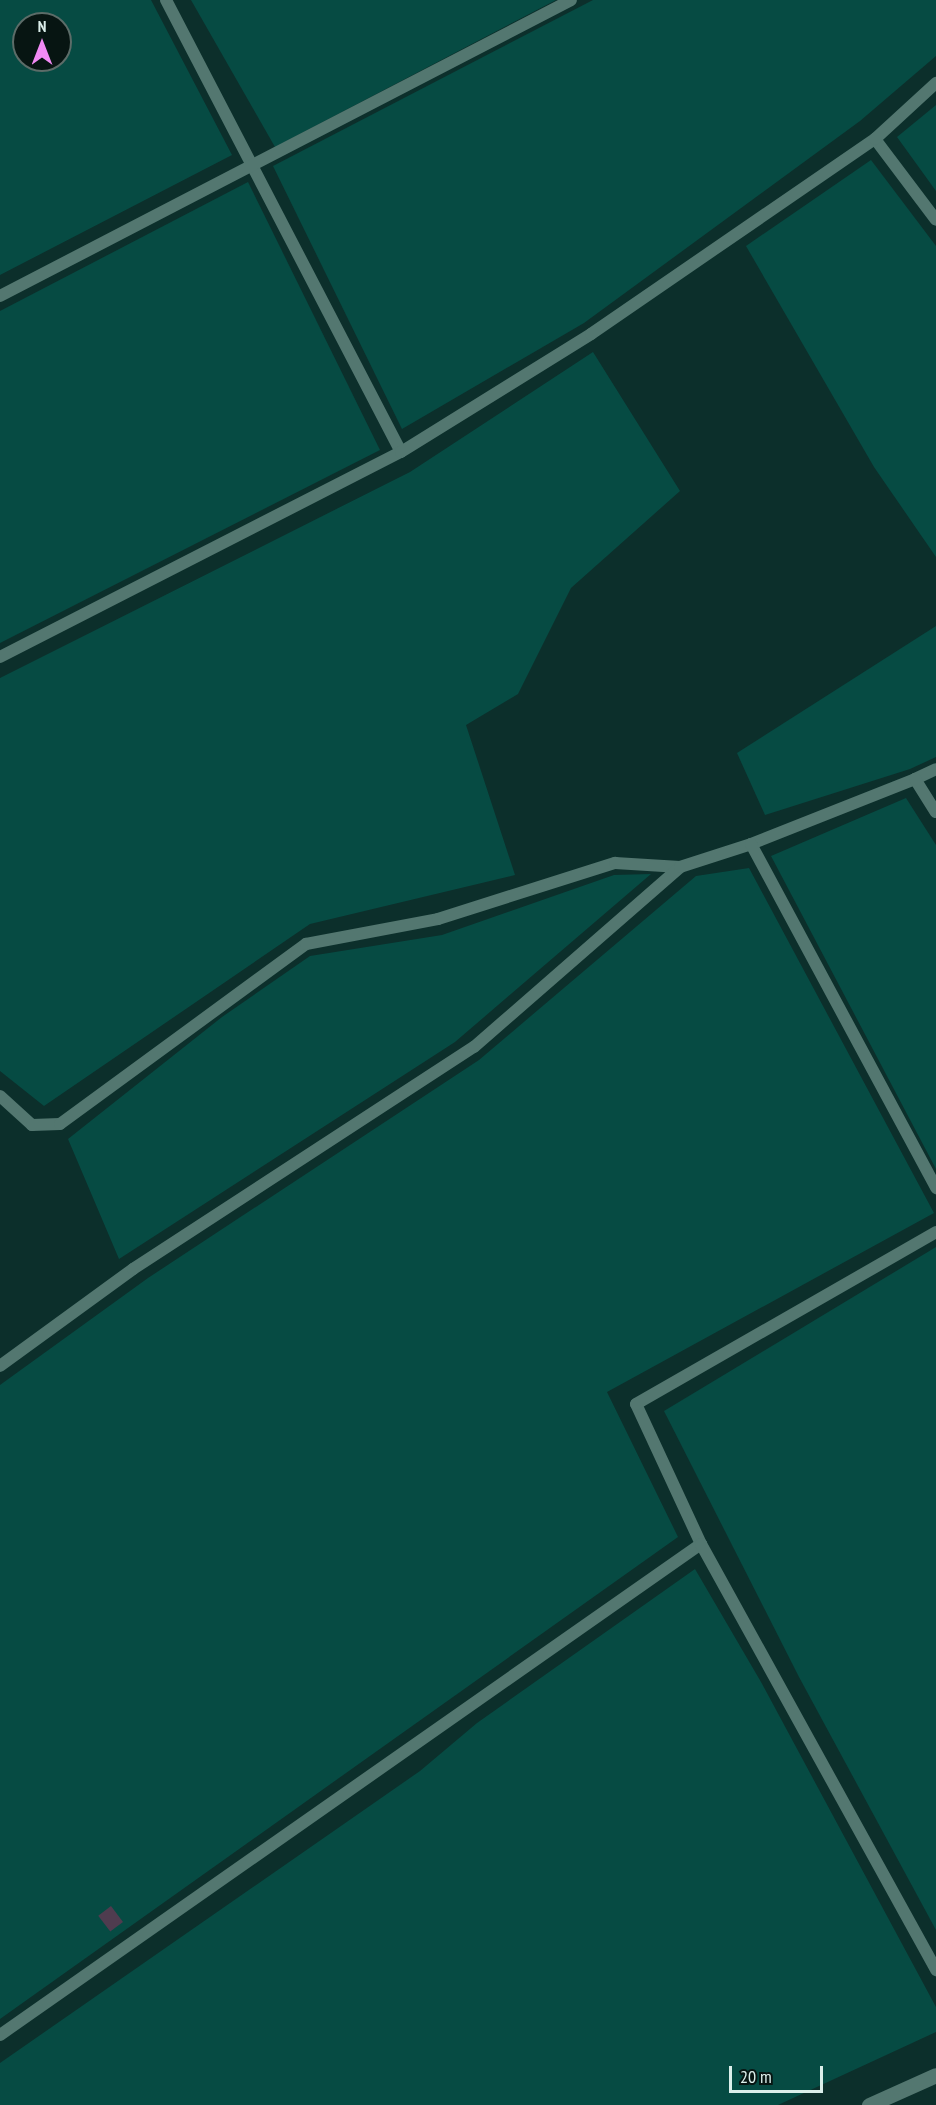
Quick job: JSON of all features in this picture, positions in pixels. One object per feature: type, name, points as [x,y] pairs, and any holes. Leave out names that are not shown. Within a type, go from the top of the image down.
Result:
[{"type":"street","points":[[869,2105],[936,2075]]},
{"type":"lane","points":[[166,0],[401,452]]},
{"type":"lane","points":[[0,296],[571,0]]},
{"type":"lane","points":[[0,657],[401,452],[591,334],[875,139],[936,82]]},
{"type":"lane","points":[[875,139],[936,220]]},
{"type":"lane","points":[[0,1096],[32,1125],[60,1124],[306,944],[438,919],[615,863],[680,867],[751,844],[936,769]]},
{"type":"lane","points":[[915,779],[936,812]]},
{"type":"lane","points":[[751,844],[936,1188]]},
{"type":"lane","points":[[0,1366],[133,1269],[474,1047],[680,867]]},
{"type":"lane","points":[[936,1233],[636,1404],[701,1544],[936,1970]]},
{"type":"lane","points":[[0,2035],[701,1544]]},
{"type":"green space","points":[[0,0],[151,0],[232,155],[0,275]]},
{"type":"green space","points":[[191,0],[556,0],[275,147]]},
{"type":"green space","points":[[593,0],[936,0],[936,56],[860,121],[584,323],[402,429],[273,166]]},
{"type":"green space","points":[[936,105],[936,191],[897,137]]},
{"type":"green space","points":[[871,160],[936,246],[936,557],[874,467],[746,246]]},
{"type":"green space","points":[[248,182],[380,450],[0,643],[0,311]]},
{"type":"green space","points":[[593,352],[680,491],[571,588],[518,694],[466,725],[515,875],[310,924],[44,1106],[0,1071],[0,678],[410,472]]},
{"type":"green space","points":[[936,626],[936,757],[910,769],[765,815],[737,753]]},
{"type":"green space","points":[[906,798],[936,845],[936,1169],[771,856]]},
{"type":"green space","points":[[749,868],[934,1213],[607,1392],[678,1537],[0,2019],[0,1385],[148,1278],[479,1060],[696,876]]},
{"type":"green space","points":[[651,874],[455,1042],[119,1259],[68,1139],[222,1017],[310,956],[442,935],[614,875]]},
{"type":"green space","points":[[936,1247],[936,1930],[799,1677],[664,1411]]},
{"type":"green space","points":[[695,1569],[761,1682],[936,2007],[936,2032],[778,2105],[0,2105],[0,2063],[420,1771],[477,1723]]},
{"type":"building","points":[[111,1906],[123,1922],[110,1932],[98,1916]]}]
